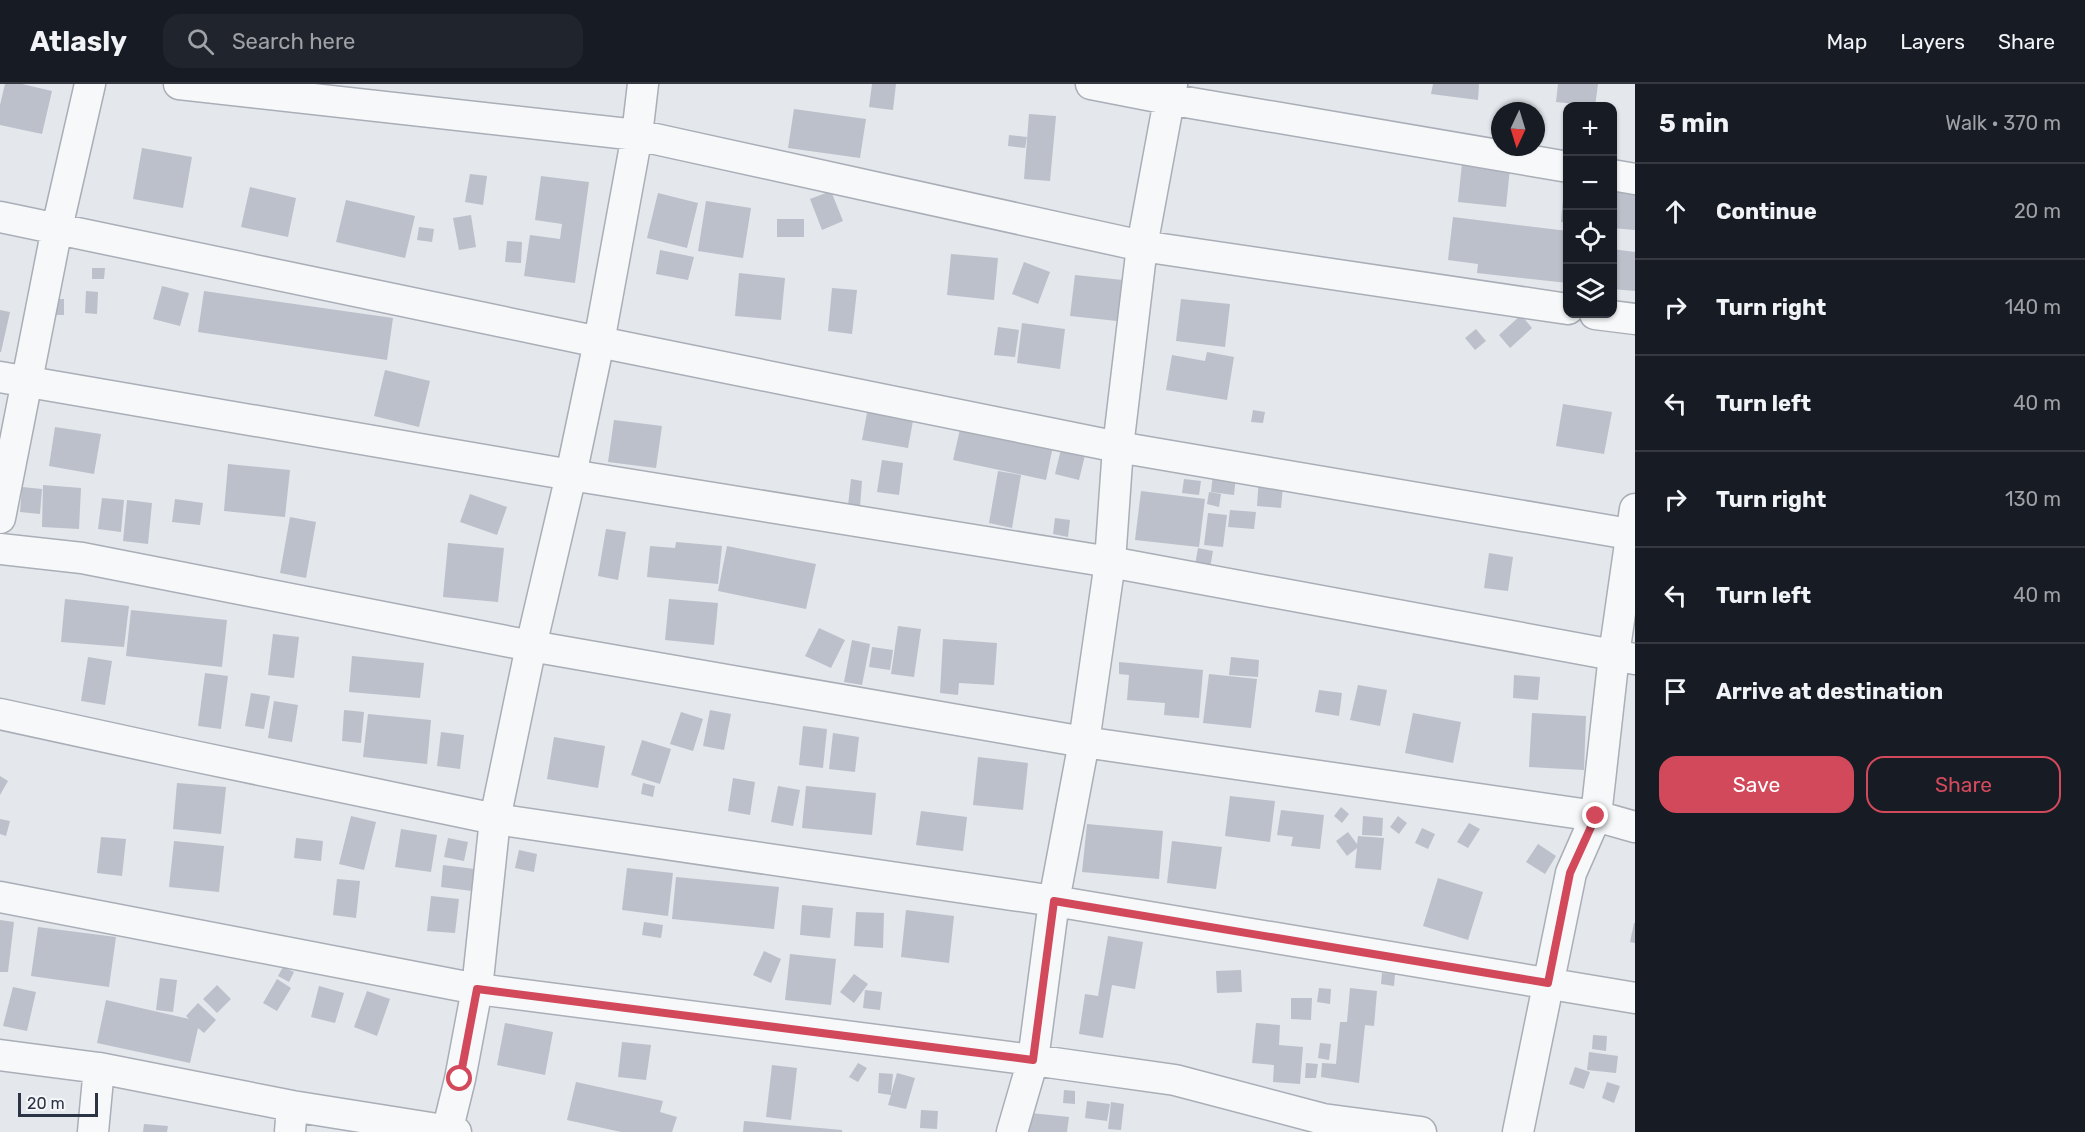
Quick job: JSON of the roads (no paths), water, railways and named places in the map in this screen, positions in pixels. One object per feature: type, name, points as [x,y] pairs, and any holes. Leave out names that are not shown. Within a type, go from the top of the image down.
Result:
[{"type":"street","points":[[0,518],[14,379],[57,228],[90,84]]},
{"type":"street","points":[[178,84],[637,135],[1142,246],[1563,308]]},
{"type":"street","points":[[0,1055],[99,1068],[291,1119],[450,1132],[477,989],[495,819],[599,342],[637,135],[643,84]]},
{"type":"street","points":[[1091,84],[1170,92],[1563,166]]},
{"type":"street","points":[[1012,1132],[1033,1060],[1054,901],[1084,742],[1110,562],[1118,447],[1142,246],[1170,92]]},
{"type":"street","points":[[1617,176],[1635,179]]},
{"type":"street","points":[[0,217],[1118,447],[1634,526],[1624,657],[1596,816],[1570,873],[1518,1132]]},
{"type":"street","points":[[1617,317],[1635,320]]},
{"type":"street","points":[[14,379],[571,475],[1110,562],[1624,657]]},
{"type":"street","points":[[0,549],[82,558],[531,646],[1084,742],[1596,816],[1635,827]]},
{"type":"street","points":[[0,714],[495,819],[1054,901],[1635,998]]},
{"type":"street","points":[[0,897],[477,989],[1175,1080],[1323,1119],[1421,1132]]},
{"type":"street","points":[[93,1132],[99,1068]]}]
